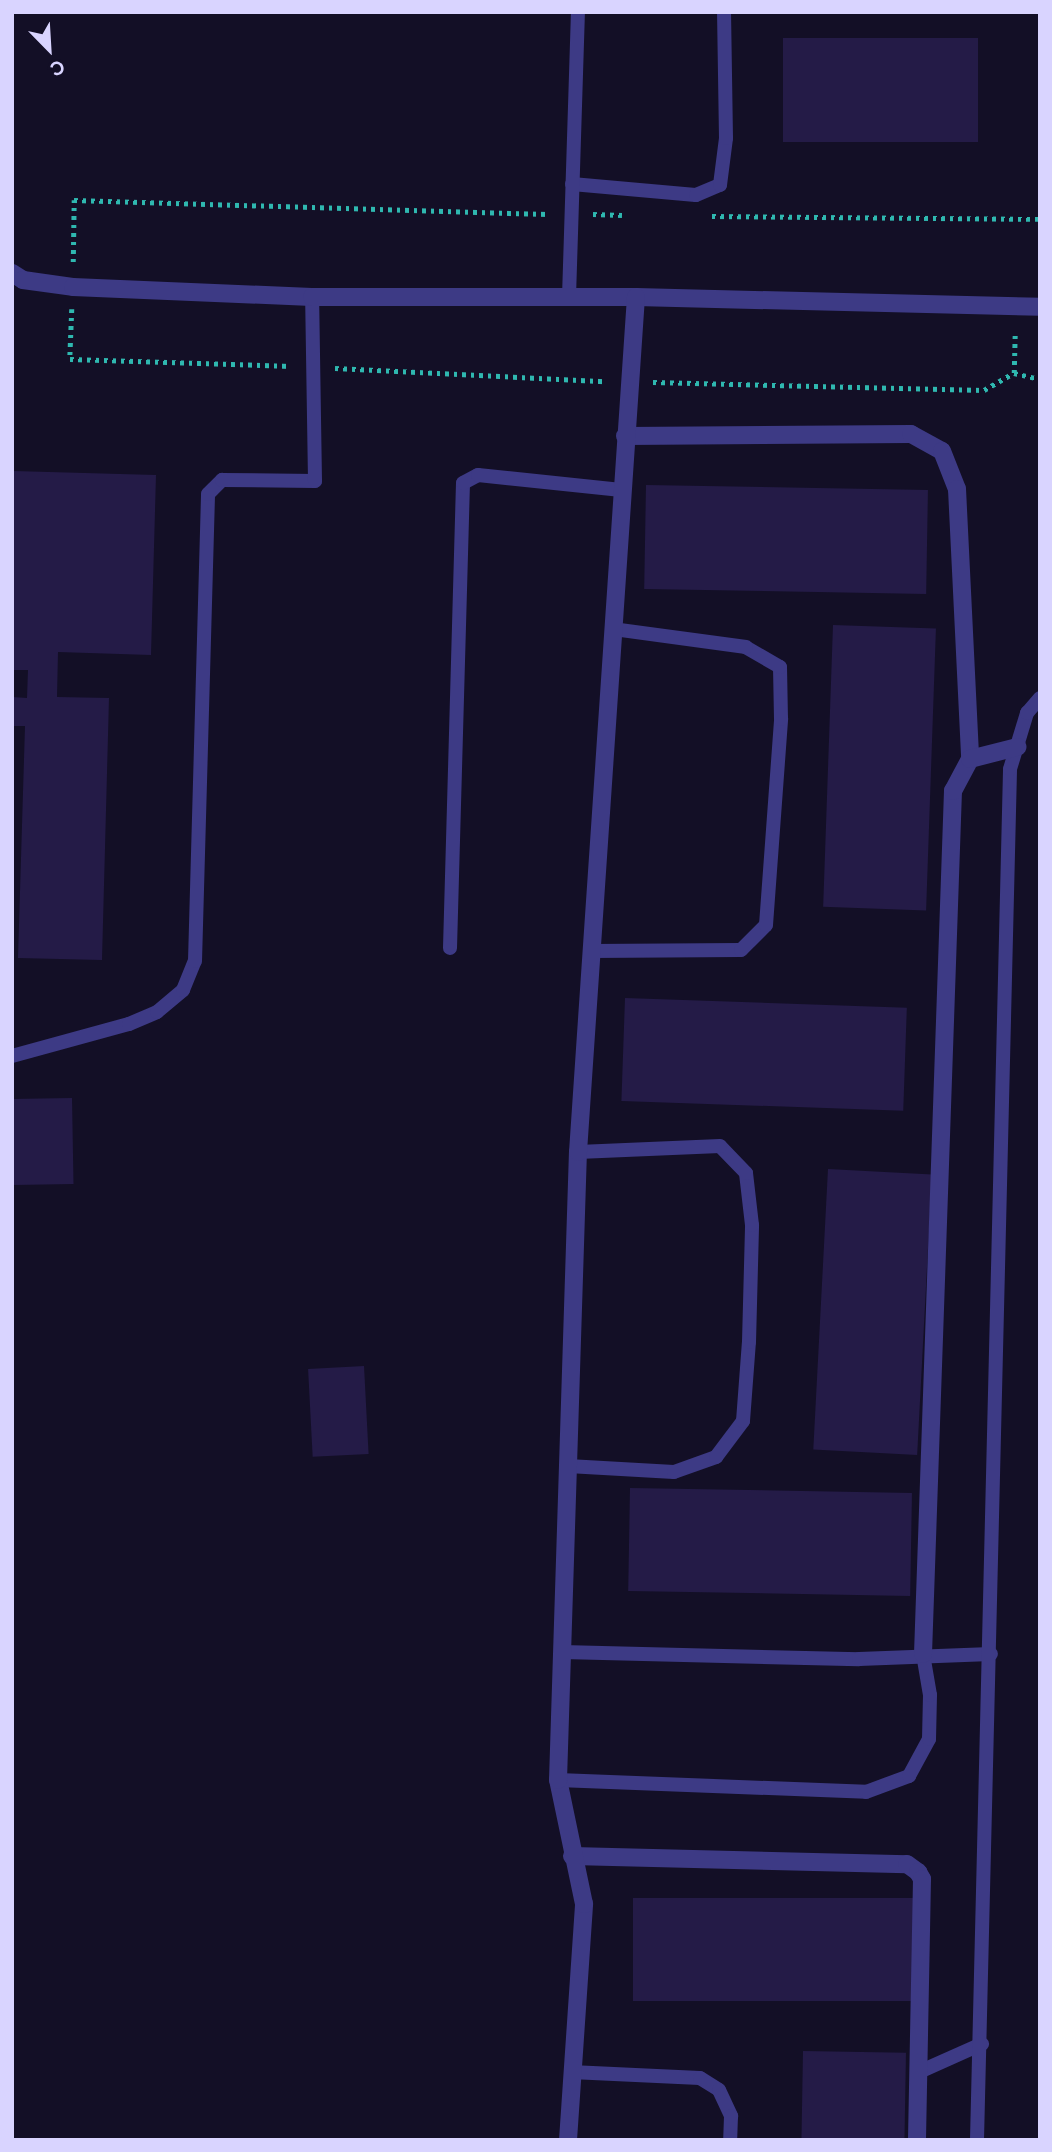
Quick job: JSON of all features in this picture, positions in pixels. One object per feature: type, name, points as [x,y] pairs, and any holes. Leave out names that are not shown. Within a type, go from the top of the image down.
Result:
[{"type":"street","points":[[16,281],[312,297],[636,297],[1040,307]]},
{"type":"street","points":[[568,2140],[570,2072],[584,1904],[558,1780],[578,1152],[636,297]]},
{"type":"street","points":[[625,436],[911,434],[942,451],[957,489],[970,759],[953,791],[923,1654]]},
{"type":"street","points":[[970,759],[1017,747]]},
{"type":"street","points":[[572,1856],[907,1864],[922,1879],[918,2140]]},
{"type":"lane","points":[[569,297],[578,12]]},
{"type":"lane","points":[[572,184],[696,195],[720,185],[726,138],[724,12]]},
{"type":"lane","points":[[12,1056],[129,1024],[157,1012],[183,990],[195,961],[208,494],[222,480],[315,481],[312,297]]},
{"type":"lane","points":[[450,948],[463,483],[478,475],[621,489]]},
{"type":"lane","points":[[591,951],[741,950],[766,925],[781,719],[780,667],[746,648],[612,629]]},
{"type":"lane","points":[[977,2140],[982,2044],[1010,769],[1027,713],[1040,698]]},
{"type":"lane","points":[[568,1466],[674,1472],[716,1457],[743,1422],[749,1342],[752,1225],[746,1173],[720,1146],[578,1152]]},
{"type":"lane","points":[[562,1651],[859,1659],[923,1654],[991,1654]]},
{"type":"lane","points":[[558,1780],[866,1792],[909,1776],[929,1739],[930,1695],[923,1654]]},
{"type":"lane","points":[[919,2072],[982,2044]]},
{"type":"lane","points":[[570,2072],[700,2078],[719,2090],[731,2116],[730,2140]]},
{"type":"path","points":[[1014,373],[1016,306]]},
{"type":"building","points":[[783,38],[978,38],[978,142],[783,142]]},
{"type":"building","points":[[13,471],[156,475],[151,655],[58,652],[57,697],[109,698],[102,960],[18,958],[25,726],[12,726],[12,697],[27,698],[28,670],[12,670]]},
{"type":"building","points":[[646,485],[928,490],[926,594],[644,589]]},
{"type":"building","points":[[833,625],[936,629],[926,910],[823,907]]},
{"type":"building","points":[[625,998],[907,1008],[903,1111],[621,1101]]},
{"type":"building","points":[[72,1098],[74,1184],[14,1185],[12,1099]]},
{"type":"building","points":[[828,1169],[932,1174],[917,1455],[813,1450]]},
{"type":"building","points":[[364,1366],[369,1454],[313,1457],[308,1369]]},
{"type":"building","points":[[630,1488],[912,1493],[910,1596],[628,1591]]},
{"type":"building","points":[[633,1898],[916,1898],[916,2001],[633,2001]]},
{"type":"building","points":[[803,2051],[906,2053],[904,2140],[801,2140]]}]
